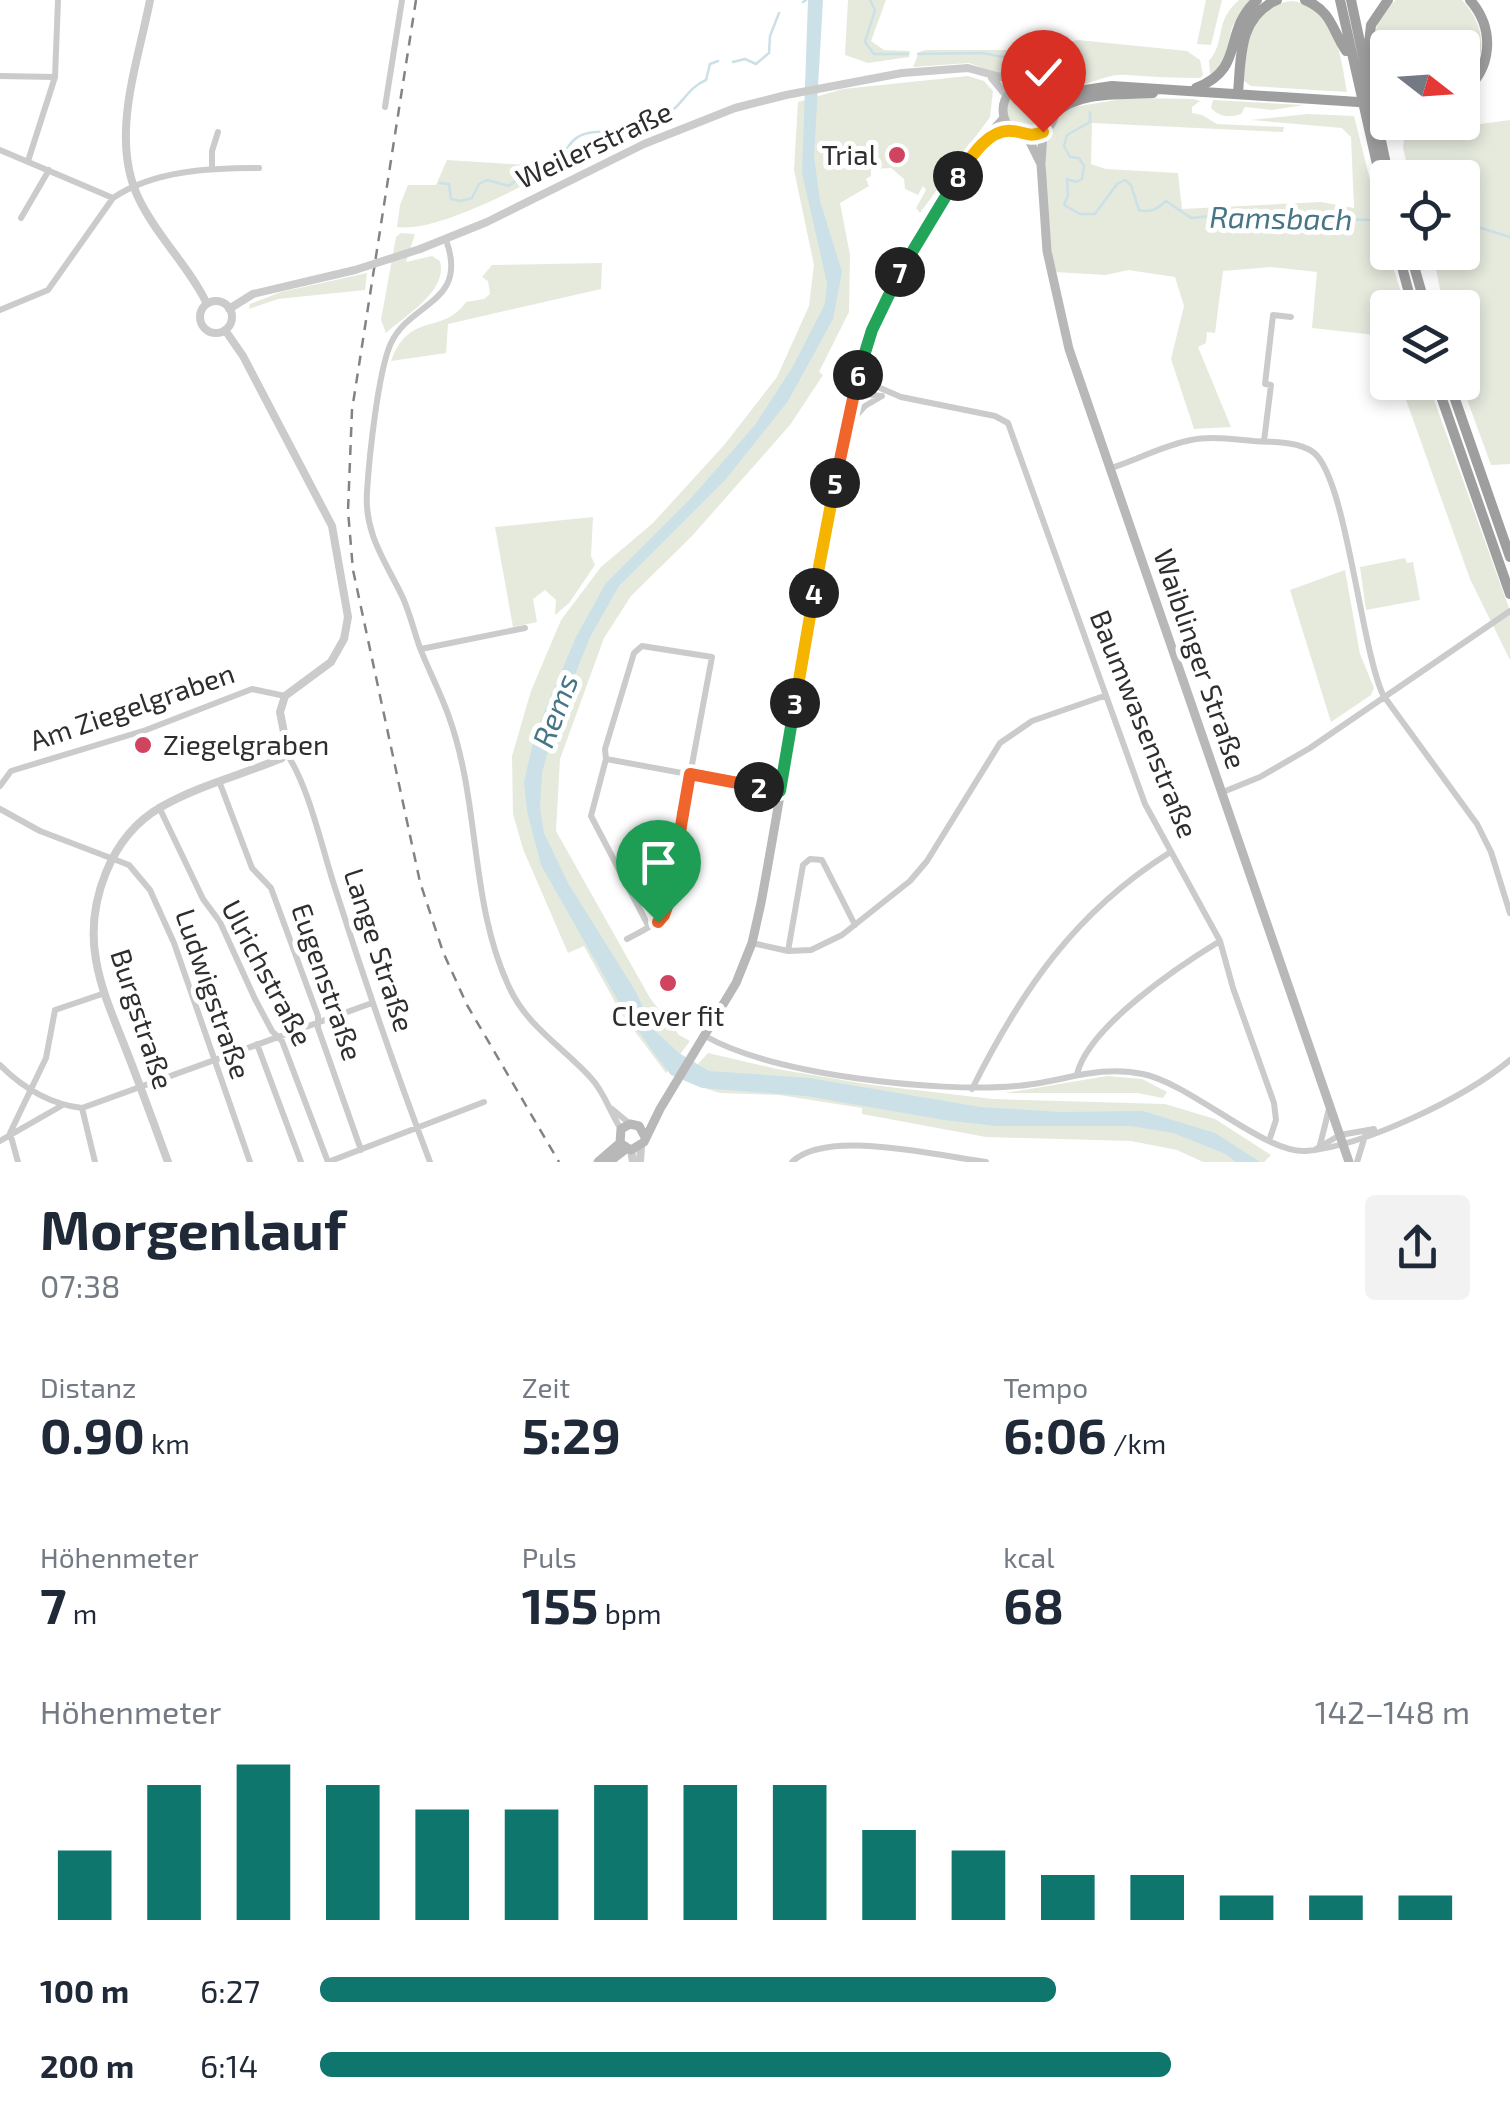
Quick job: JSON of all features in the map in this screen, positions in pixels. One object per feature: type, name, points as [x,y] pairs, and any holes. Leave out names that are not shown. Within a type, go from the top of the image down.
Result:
[{"type":"highway","points":[[1194,89],[1224,72],[1239,23],[1258,0]]},
{"type":"highway","points":[[1238,92],[1242,44],[1248,26],[1261,8],[1277,0]]},
{"type":"highway","points":[[1305,0],[1318,6],[1331,20],[1350,58]]},
{"type":"highway","points":[[1340,0],[1375,160]]},
{"type":"highway","points":[[1352,0],[1386,160]]},
{"type":"highway","points":[[1365,70],[1372,25],[1388,0]]},
{"type":"highway","points":[[1470,0],[1482,17],[1488,46],[1480,71]]},
{"type":"highway","points":[[1050,95],[1112,86],[1370,102]]},
{"type":"highway","points":[[1054,114],[1066,105],[1098,96],[1167,89]]},
{"type":"highway","points":[[1442,400],[1510,594]]},
{"type":"highway","points":[[1455,400],[1510,557]]},
{"type":"main road","points":[[609,1162],[633,1145],[660,1109],[736,983],[752,942],[844,430],[857,378],[872,330],[895,282],[946,192],[1004,118],[1007,96],[1026,84],[1040,86],[1050,95],[1054,114],[1043,132],[1027,136],[1012,130],[1004,118]]},
{"type":"main road","points":[[985,141],[1012,130]]},
{"type":"main road","name":"Waiblinger Straße","points":[[1043,132],[1041,164],[1047,252],[1058,309],[1342,1141],[1353,1162]]},
{"type":"main road","name":"Waiblinger Straße","points":[[1027,136],[1041,164]]},
{"type":"main road","points":[[630,1127],[660,1109]]},
{"type":"main road","points":[[630,1127],[633,1145]]},
{"type":"main road","points":[[630,1127],[633,1145]]},
{"type":"main road","points":[[598,1162],[633,1145]]},
{"type":"street","points":[[28,161],[54,77],[58,0]]},
{"type":"street","points":[[150,0],[125,152],[140,201],[188,268],[207,304]]},
{"type":"street","points":[[385,107],[402,0]]},
{"type":"street","name":"Weilerstraße","points":[[229,309],[254,294],[355,270],[446,240],[644,144],[735,108],[902,72],[978,70],[1026,84]]},
{"type":"street","points":[[989,75],[1007,96]]},
{"type":"street","points":[[0,76],[54,77]]},
{"type":"street","points":[[212,168],[218,132]]},
{"type":"street","points":[[0,150],[113,198]]},
{"type":"street","points":[[0,310],[48,290],[113,198],[133,184],[212,168],[259,168]]},
{"type":"street","points":[[21,218],[49,170]]},
{"type":"street","points":[[446,240],[452,260],[449,280],[436,300],[397,333],[385,360],[367,494],[368,522],[376,548],[405,601],[449,717],[463,763],[482,898],[494,951],[512,994],[542,1034],[592,1078],[612,1109],[630,1127]]},
{"type":"street","points":[[217,302],[229,309],[232,318],[225,330],[215,333],[203,326],[201,312],[207,304],[217,302]]},
{"type":"street","points":[[1264,441],[1271,385],[1265,384],[1273,314],[1291,317]]},
{"type":"street","points":[[225,330],[243,356],[332,526],[348,617],[344,639],[330,662],[285,696],[280,712],[286,754]]},
{"type":"street","name":"Baumwasenstraße","points":[[857,378],[901,397]]},
{"type":"street","name":"Baumwasenstraße","points":[[853,392],[901,397],[995,416],[1008,423],[1145,804],[1220,940],[1274,1103],[1276,1120],[1269,1141]]},
{"type":"street","points":[[844,430],[865,406],[882,396]]},
{"type":"street","points":[[1111,468],[1193,439],[1264,441],[1302,446],[1314,452],[1326,466],[1336,491],[1366,646],[1383,694],[1477,824],[1491,852],[1510,913]]},
{"type":"street","points":[[1223,792],[1270,772],[1510,611]]},
{"type":"street","points":[[421,649],[525,628]]},
{"type":"street","points":[[628,939],[649,927],[664,915],[712,657],[642,646],[634,653],[604,749],[606,760],[592,809],[592,823],[649,927]]},
{"type":"street","name":"Am Ziegelgraben","points":[[0,786],[11,771],[146,730],[252,689],[285,696]]},
{"type":"street","points":[[752,942],[788,951],[811,950],[856,924],[910,881],[927,861],[1000,743],[1032,721],[1104,696]]},
{"type":"street","name":"Burgstraße","points":[[168,1162],[104,992],[96,959],[94,923],[100,889],[111,858],[141,820],[218,780],[286,754]]},
{"type":"street","name":"Lange Straße","points":[[286,754],[308,805],[372,1003],[430,1162]]},
{"type":"street","points":[[606,760],[780,791]]},
{"type":"street","name":"Eugenstraße","points":[[218,780],[252,868],[271,888],[360,1150]]},
{"type":"street","name":"Ulrichstraße","points":[[159,808],[203,900],[220,922],[255,998],[282,1041],[328,1162]]},
{"type":"street","points":[[0,810],[40,832],[111,858]]},
{"type":"street","points":[[972,1089],[1001,1030],[1057,949],[1098,905],[1169,853]]},
{"type":"street","name":"Ludwigstraße","points":[[111,858],[129,865],[158,904],[250,1162]]},
{"type":"street","points":[[788,951],[803,866],[810,859],[822,860],[856,924]]},
{"type":"street","points":[[1078,1074],[1081,1060],[1128,1008],[1170,971],[1220,940]]},
{"type":"street","points":[[18,1162],[10,1133],[46,1058],[55,1010],[104,992]]},
{"type":"street","points":[[0,1065],[29,1089],[62,1106],[82,1108],[372,1003]]},
{"type":"street","points":[[705,1036],[744,1054],[784,1064],[972,1089],[1023,1086],[1105,1071],[1144,1074],[1174,1085],[1269,1141],[1301,1152],[1381,1128]]},
{"type":"street","points":[[257,1044],[301,1162]]},
{"type":"street","points":[[1342,1141],[1365,1136],[1470,1088],[1510,1060]]},
{"type":"street","points":[[44,1114],[45,1097]]},
{"type":"street","points":[[328,1162],[484,1102]]},
{"type":"street","points":[[1315,1150],[1322,1142],[1330,1103]]},
{"type":"street","points":[[0,1141],[62,1106]]},
{"type":"street","points":[[82,1108],[94,1162]]},
{"type":"street","points":[[1353,1162],[1365,1136]]},
{"type":"street","points":[[633,1145],[637,1162]]},
{"type":"street","points":[[792,1162],[810,1151],[858,1146],[986,1162]]},
{"type":"street","points":[[1301,1152],[1303,1162]]},
{"type":"shaded area","points":[[848,0],[886,0],[871,41],[884,50],[910,51],[909,57],[868,63],[845,55]]},
{"type":"shaded area","points":[[1206,0],[1222,0],[1211,45],[1197,44]]},
{"type":"shaded area","points":[[1239,0],[1250,0],[1232,27],[1224,64],[1210,74],[1209,61],[1226,16]]},
{"type":"shaded area","points":[[1396,0],[1462,0],[1480,30],[1376,30]]},
{"type":"shaded area","points":[[1293,1],[1319,14],[1327,24],[1339,49],[1347,92],[1251,86],[1244,81],[1245,54],[1252,29],[1268,10]]},
{"type":"shaded area","points":[[1069,42],[1187,51],[1200,60],[1203,75],[1119,75],[1057,87],[1046,68],[1047,60],[1052,57],[1066,63]]},
{"type":"shaded area","points":[[1024,50],[1039,55],[1034,69],[1003,75],[969,63],[913,67],[919,52]]},
{"type":"shaded area","points":[[968,76],[984,81],[993,91],[990,117],[920,213],[916,208],[926,190],[923,186],[918,195],[905,189],[904,179],[891,168],[871,169],[871,176],[866,179],[869,186],[840,203],[850,255],[849,312],[819,372],[823,375],[790,425],[692,536],[631,596],[604,638],[560,759],[556,831],[650,998],[679,1035],[690,1041],[666,1073],[621,1013],[584,946],[568,953],[523,849],[513,814],[512,756],[531,691],[561,620],[601,567],[653,523],[725,444],[777,377],[809,306],[814,265],[794,170],[798,102],[843,89]]},
{"type":"shaded area","points":[[1028,88],[1044,94],[1050,110],[1044,126],[1028,132],[1012,126],[1006,110],[1012,94]]},
{"type":"shaded area","points":[[1128,98],[1193,99],[1200,101],[1192,107],[1192,113],[1217,124],[1284,127],[1283,132],[1092,123],[1091,164],[1106,169],[1178,173],[1182,209],[1321,202],[1354,208],[1351,137],[1342,128],[1251,120],[1308,114],[1354,116],[1370,180],[1370,270],[1394,270],[1400,290],[1370,290],[1370,334],[1312,328],[1317,272],[1271,267],[1223,271],[1215,333],[1207,332],[1206,343],[1198,347],[1231,427],[1194,429],[1171,359],[1184,306],[1175,277],[1128,270],[1106,275],[1054,272],[1047,219],[1045,138],[1058,115],[1074,107]]},
{"type":"shaded area","points":[[1213,100],[1304,105],[1272,110],[1245,107],[1241,114],[1229,116],[1211,108]]},
{"type":"shaded area","points":[[1510,120],[1510,464],[1491,465],[1467,400],[1480,400],[1480,290],[1440,290],[1436,270],[1480,270],[1480,160],[1406,160],[1403,148],[1404,140],[1480,140],[1480,124]]},
{"type":"shaded area","points":[[447,160],[544,166],[549,171],[452,217],[397,227],[408,185],[436,185]]},
{"type":"shaded area","points":[[401,233],[415,234],[406,262],[432,256],[440,261],[441,272],[424,302],[386,333],[381,320],[396,237]]},
{"type":"shaded area","points":[[602,263],[601,289],[448,324],[446,353],[391,361],[407,335],[447,318],[466,302],[490,294],[488,281],[482,277],[492,265]]},
{"type":"shaded area","points":[[367,273],[365,290],[278,299],[249,309],[250,304],[281,292]]},
{"type":"shaded area","points":[[1406,400],[1434,400],[1510,611],[1510,660],[1470,579]]},
{"type":"shaded area","points":[[593,517],[591,556],[595,565],[569,603],[555,615],[556,600],[545,590],[533,599],[537,622],[513,627],[495,527]]},
{"type":"shaded area","points":[[1405,558],[1407,563],[1413,562],[1420,600],[1366,610],[1360,567]]},
{"type":"shaded area","points":[[1345,570],[1360,654],[1374,688],[1371,695],[1331,722],[1290,590]]},
{"type":"shaded area","points":[[708,1053],[872,1085],[993,1099],[1165,1104],[1215,1119],[1271,1155],[1264,1162],[1203,1162],[1177,1150],[1131,1141],[986,1137],[862,1114],[862,1108],[779,1095],[720,1093],[707,1089],[698,1064]]},
{"type":"shaded area","points":[[1107,1076],[1142,1079],[1167,1092],[1163,1098],[1137,1093],[1005,1093]]},
{"type":"water","name":"Rems","points":[[808,0],[823,0],[814,156],[820,201],[842,272],[833,319],[788,401],[726,479],[619,586],[590,637],[554,727],[542,773],[540,808],[544,833],[568,883],[636,992],[653,1029],[679,1053],[709,1071],[809,1078],[980,1107],[1061,1112],[1143,1111],[1215,1133],[1260,1162],[1236,1162],[1226,1154],[1173,1133],[1131,1126],[996,1126],[806,1096],[702,1088],[671,1075],[653,1052],[621,1006],[541,865],[524,782],[535,734],[576,637],[606,583],[691,498],[755,425],[792,368],[825,304],[827,283],[802,173]]},
{"type":"waterway","name":"Ramsbach","points":[[870,0],[875,10],[865,42],[874,54],[908,54]]},
{"type":"waterway","points":[[733,62],[745,59],[756,64],[769,53],[770,36],[779,13]]},
{"type":"waterway","name":"Ramsbach","points":[[918,54],[982,53],[1035,63]]},
{"type":"waterway","points":[[634,125],[674,109],[706,80],[710,64],[718,61]]},
{"type":"waterway","name":"Ramsbach","points":[[1047,65],[1067,77],[1084,75],[1084,82]]},
{"type":"waterway","name":"Ramsbach","points":[[1090,112],[1090,122],[1067,135],[1064,146],[1070,157],[1079,158],[1084,166],[1082,179],[1067,179],[1064,205],[1080,214],[1095,214],[1117,184],[1125,180],[1143,211],[1154,210],[1166,201],[1191,218],[1222,215],[1370,220]]},
{"type":"waterway","points":[[554,165],[580,136],[629,128]]},
{"type":"waterway","points":[[440,183],[449,184],[451,199],[461,201],[472,198],[479,184],[487,180],[509,186],[526,172],[546,169]]},
{"type":"waterway","name":"Ramsbach","points":[[1480,228],[1510,237]]},
{"type":"railway","points":[[416,0],[352,410],[348,511],[353,570],[420,882],[443,952],[467,1005],[559,1162]]},
{"type":"place","name":"Trial","points":[[897,155]]},
{"type":"place","name":"Ziegelgraben","points":[[143,745]]},
{"type":"place","name":"Clever fit","points":[[668,983]]},
{"type":"route","points":[[658,922],[668,904],[690,774],[780,791],[838,458],[857,378],[880,312],[946,192],[985,141],[1012,130],[1027,136],[1043,132]]}]
